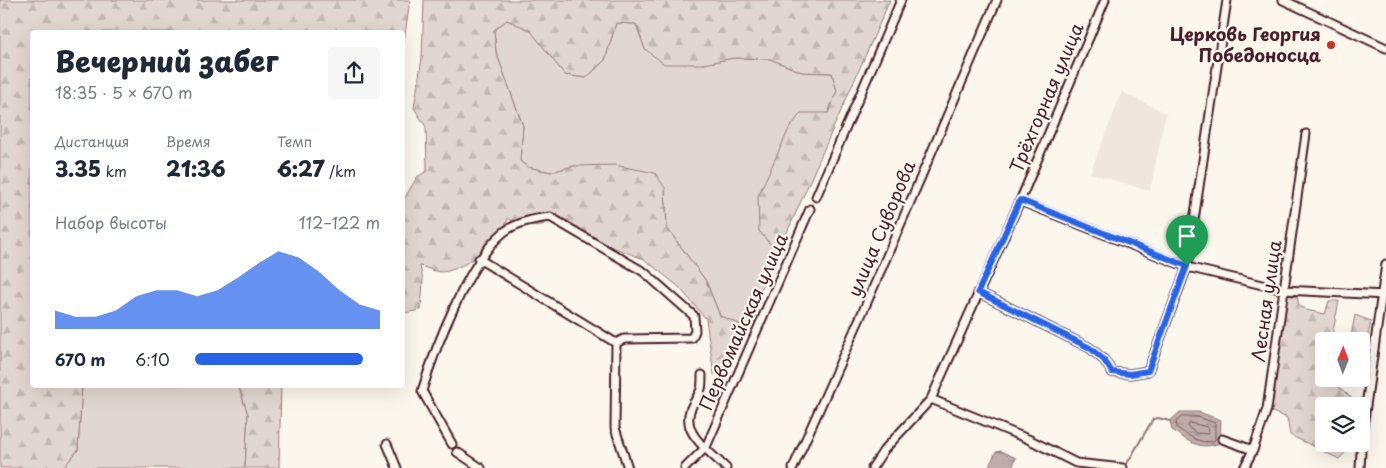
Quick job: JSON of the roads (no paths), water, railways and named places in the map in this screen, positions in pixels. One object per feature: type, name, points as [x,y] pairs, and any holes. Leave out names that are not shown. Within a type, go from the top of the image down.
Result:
[{"type":"street","points":[[816,197],[901,0]]},
{"type":"street","name":"улица Суворова","points":[[792,468],[868,300],[997,0]]},
{"type":"street","name":"Трёхгорная улица","points":[[872,468],[884,450],[931,399],[1020,200],[1105,0]]},
{"type":"street","points":[[978,292],[1090,348],[1104,360],[1112,372],[1130,374],[1148,371],[1187,266],[1227,0]]},
{"type":"street","points":[[1283,0],[1386,48]]},
{"type":"street","name":"Лесная улица","points":[[1244,468],[1253,450],[1267,409],[1306,134]]},
{"type":"street","points":[[1020,200],[1187,266],[1284,290],[1384,295]]},
{"type":"street","name":"Первомайская улица","points":[[706,447],[810,209]]},
{"type":"street","points":[[452,444],[422,391],[445,328],[479,259],[503,232],[516,224],[550,218],[644,272],[694,316],[695,331],[692,338],[624,339],[616,342]]},
{"type":"street","points":[[479,259],[616,342]]},
{"type":"street","points":[[1360,468],[1362,434],[1384,295],[1386,264]]},
{"type":"street","points":[[616,342],[615,428],[628,468]]},
{"type":"street","points":[[702,375],[702,390],[692,405],[688,421],[694,438],[706,447],[726,468]]},
{"type":"street","points":[[931,399],[1028,439],[1076,463],[1123,468]]},
{"type":"street","points":[[1222,439],[1253,450]]},
{"type":"street","points":[[387,444],[397,468]]},
{"type":"street","points":[[685,468],[706,447]]},
{"type":"street","points":[[457,452],[481,468]]},
{"type":"water","points":[[1180,412],[1199,412],[1221,420],[1220,443],[1206,446],[1194,444],[1172,430],[1170,421]]},
{"type":"water","points":[[1001,451],[1016,458],[1012,468],[988,468],[996,452]]},
{"type":"waterway","points":[[1125,467],[1153,419],[1158,418],[1170,421]]},
{"type":"place","name":"Церковь Георгия Победоносца","points":[[1331,45]]}]
